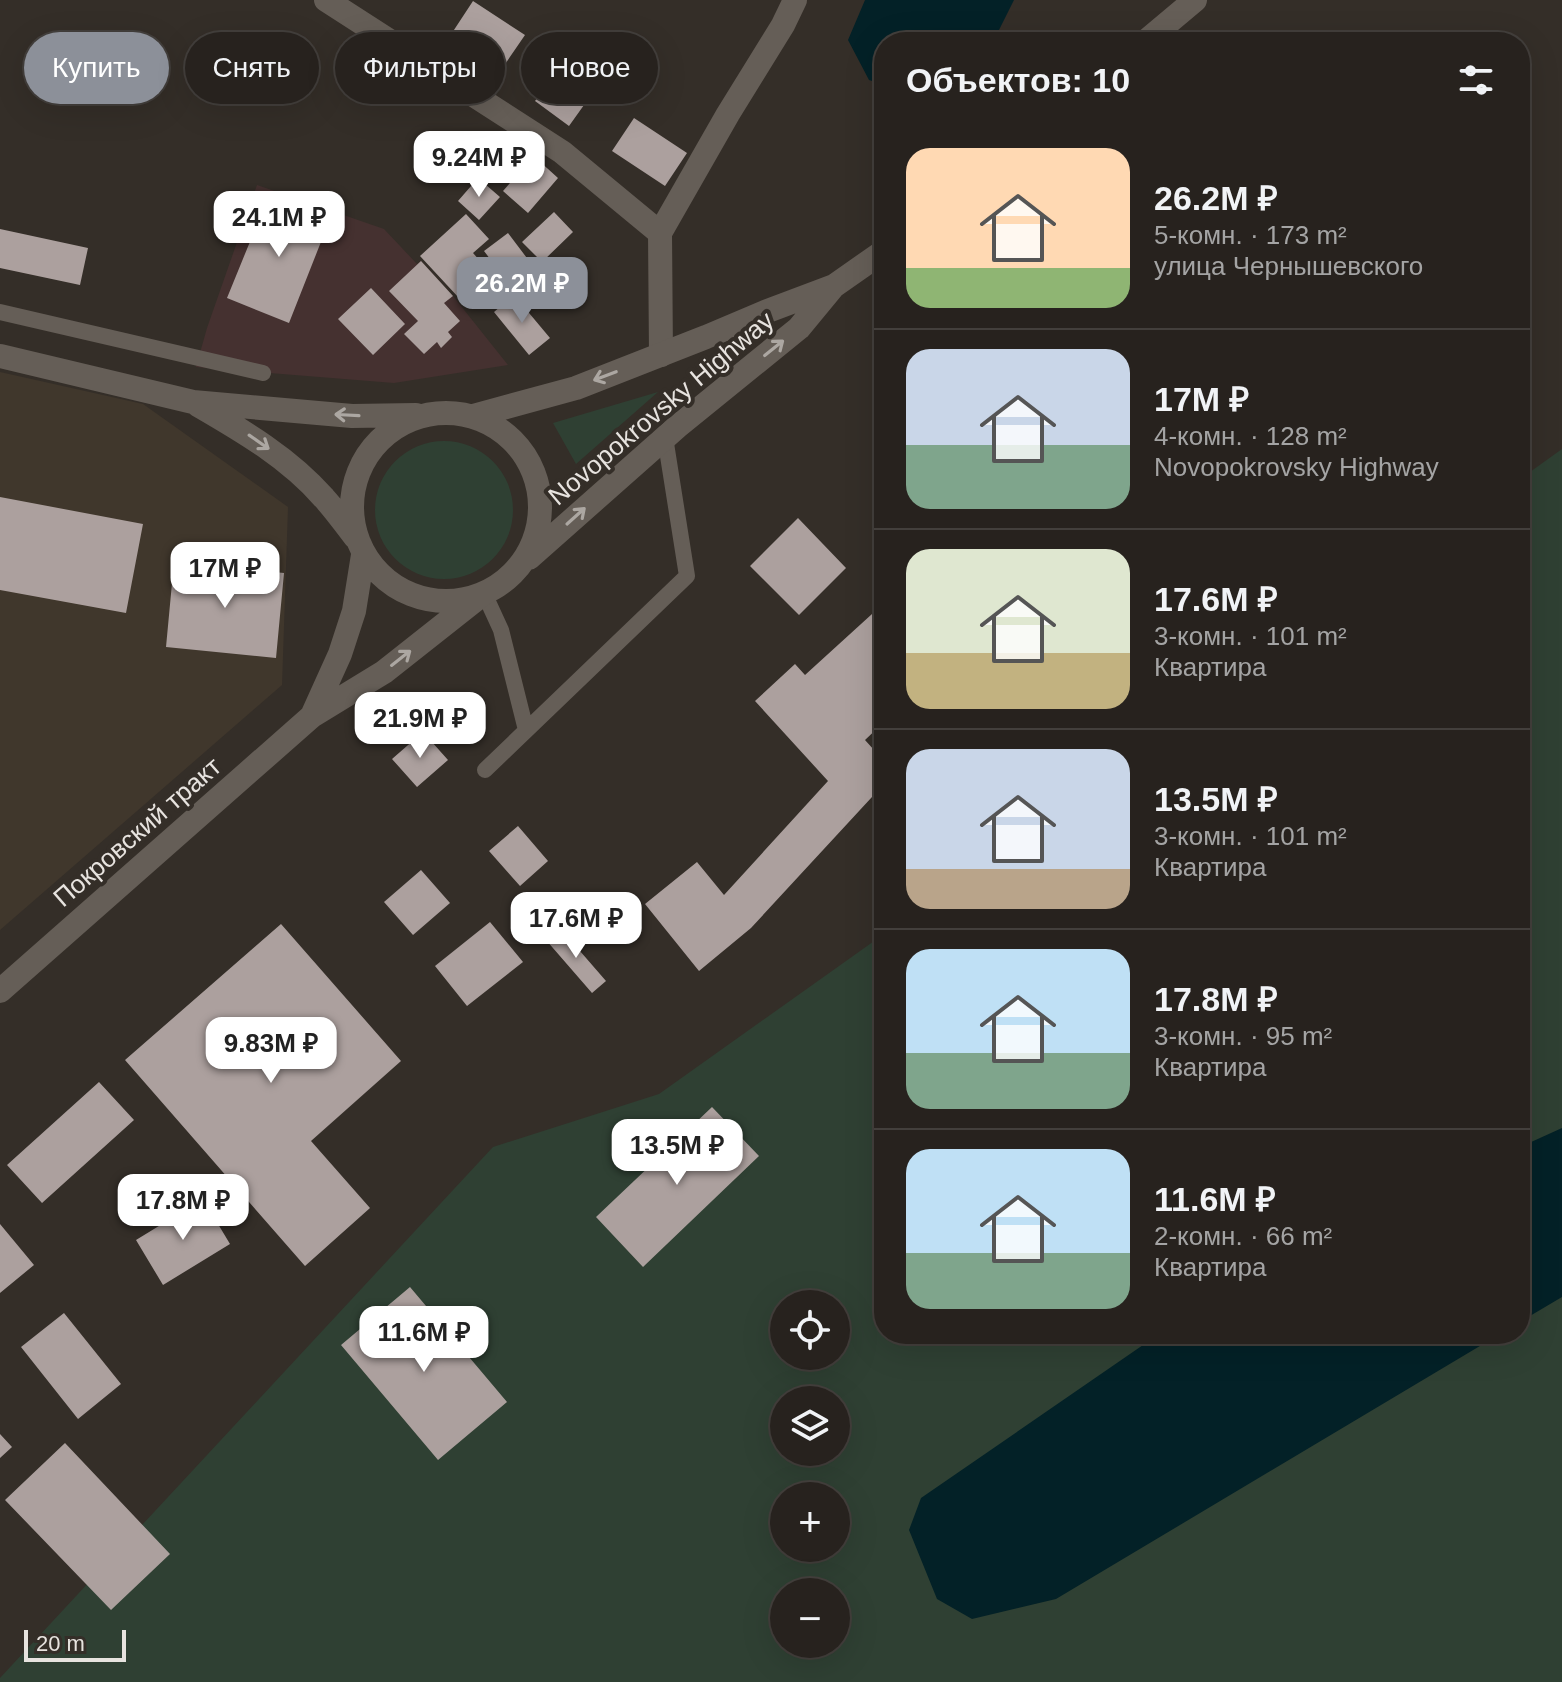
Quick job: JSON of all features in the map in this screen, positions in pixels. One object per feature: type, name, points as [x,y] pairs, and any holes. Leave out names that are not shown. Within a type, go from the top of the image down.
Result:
[{"type":"main road","points":[[326,0],[562,152],[660,233]]},
{"type":"main road","points":[[661,355],[660,233],[795,0]]},
{"type":"main road","points":[[1157,32],[1195,0]]},
{"type":"main road","points":[[473,416],[576,388],[661,355],[834,286],[874,258]]},
{"type":"main road","name":"Novopokrovsky Highway","points":[[518,568],[665,437],[799,328],[834,286]]},
{"type":"main road","points":[[0,356],[193,402],[352,416],[449,413],[473,416],[495,426],[514,441],[528,461],[537,483],[540,507],[537,531],[518,568],[384,672],[312,716]]},
{"type":"main road","points":[[193,402],[286,461],[324,497],[384,578],[403,591],[444,601],[484,593]]},
{"type":"main road","points":[[312,716],[340,654],[354,611],[360,548],[352,515],[357,474],[368,454],[383,437],[402,423],[425,415]]},
{"type":"main road","name":"Покровский тракт","points":[[0,991],[312,716]]},
{"type":"lane","points":[[0,312],[263,373]]},
{"type":"lane","points":[[485,770],[687,576],[665,437]]},
{"type":"lane","points":[[484,593],[501,630],[526,730]]},
{"type":"shaded area","points":[[257,185],[384,229],[417,264],[421,261],[424,264],[508,365],[394,383],[196,367]]},
{"type":"shaded area","points":[[0,372],[143,404],[288,507],[282,685],[0,930]]},
{"type":"green space","points":[[658,392],[576,464],[553,423]]},
{"type":"green space","points":[[444,441],[470,446],[493,461],[508,484],[513,510],[508,536],[493,559],[470,574],[444,579],[418,574],[395,559],[380,536],[375,510],[380,484],[395,461],[418,446]]},
{"type":"green space","points":[[1562,449],[1562,1682],[0,1682],[0,1678],[493,1147],[659,1094],[874,941],[874,1344],[1530,1344],[1530,472]]},
{"type":"water","points":[[865,0],[1014,0],[998,32],[874,32],[874,82],[869,80],[848,40]]},
{"type":"water","points":[[1562,1128],[1562,1297],[1530,1316],[1530,1142]]},
{"type":"water","points":[[1144,1344],[1483,1344],[1056,1599],[972,1619],[937,1599],[909,1530],[921,1498]]},
{"type":"building","points":[[473,1],[521,32],[521,41],[505,64],[505,32],[453,32]]},
{"type":"building","points":[[539,104],[585,104],[569,126]]},
{"type":"building","points":[[634,118],[687,153],[665,186],[612,151]]},
{"type":"building","points":[[527,150],[558,178],[528,213],[503,191],[522,169],[515,163]]},
{"type":"building","points":[[478,178],[500,197],[479,220],[458,201]]},
{"type":"building","points":[[269,195],[330,219],[289,323],[227,298]]},
{"type":"building","points":[[554,212],[573,232],[542,262],[522,242]]},
{"type":"building","points":[[466,214],[489,239],[473,253],[489,271],[459,298],[420,256]]},
{"type":"building","points":[[0,229],[88,248],[80,285],[0,268]]},
{"type":"building","points":[[508,233],[539,274],[515,292],[484,251]]},
{"type":"building","points":[[421,261],[453,296],[444,303],[460,321],[448,332],[452,337],[441,348],[437,342],[424,354],[404,334],[418,321],[389,291]]},
{"type":"building","points":[[371,288],[405,324],[373,355],[338,319]]},
{"type":"building","points":[[514,295],[550,338],[529,355],[494,312]]},
{"type":"building","points":[[0,497],[143,524],[126,613],[0,590]]},
{"type":"building","points":[[798,518],[846,568],[799,615],[750,566]]},
{"type":"building","points":[[174,562],[284,573],[276,658],[166,647]]},
{"type":"building","points":[[872,614],[874,731],[865,740],[874,750],[874,795],[751,928],[699,971],[645,904],[697,862],[724,895],[828,781],[755,701],[795,664],[805,675]]},
{"type":"building","points":[[423,732],[448,760],[417,787],[392,759]]},
{"type":"building","points":[[518,826],[548,861],[520,886],[489,851]]},
{"type":"building","points":[[421,870],[450,903],[413,935],[384,902]]},
{"type":"building","points":[[490,922],[523,962],[467,1006],[435,966]]},
{"type":"building","points":[[281,924],[401,1061],[311,1141],[370,1208],[305,1266],[125,1060]]},
{"type":"building","points":[[560,928],[606,981],[592,993],[546,940]]},
{"type":"building","points":[[99,1082],[134,1120],[42,1203],[7,1165]]},
{"type":"building","points":[[712,1107],[759,1156],[643,1267],[596,1217]]},
{"type":"building","points":[[203,1199],[230,1244],[163,1285],[136,1240]]},
{"type":"building","points":[[0,1224],[34,1265],[0,1293]]},
{"type":"building","points":[[410,1287],[507,1402],[438,1460],[341,1345]]},
{"type":"building","points":[[64,1313],[121,1384],[78,1419],[21,1347]]},
{"type":"building","points":[[0,1434],[12,1447],[0,1458]]},
{"type":"building","points":[[65,1443],[170,1554],[111,1610],[5,1500]]}]
